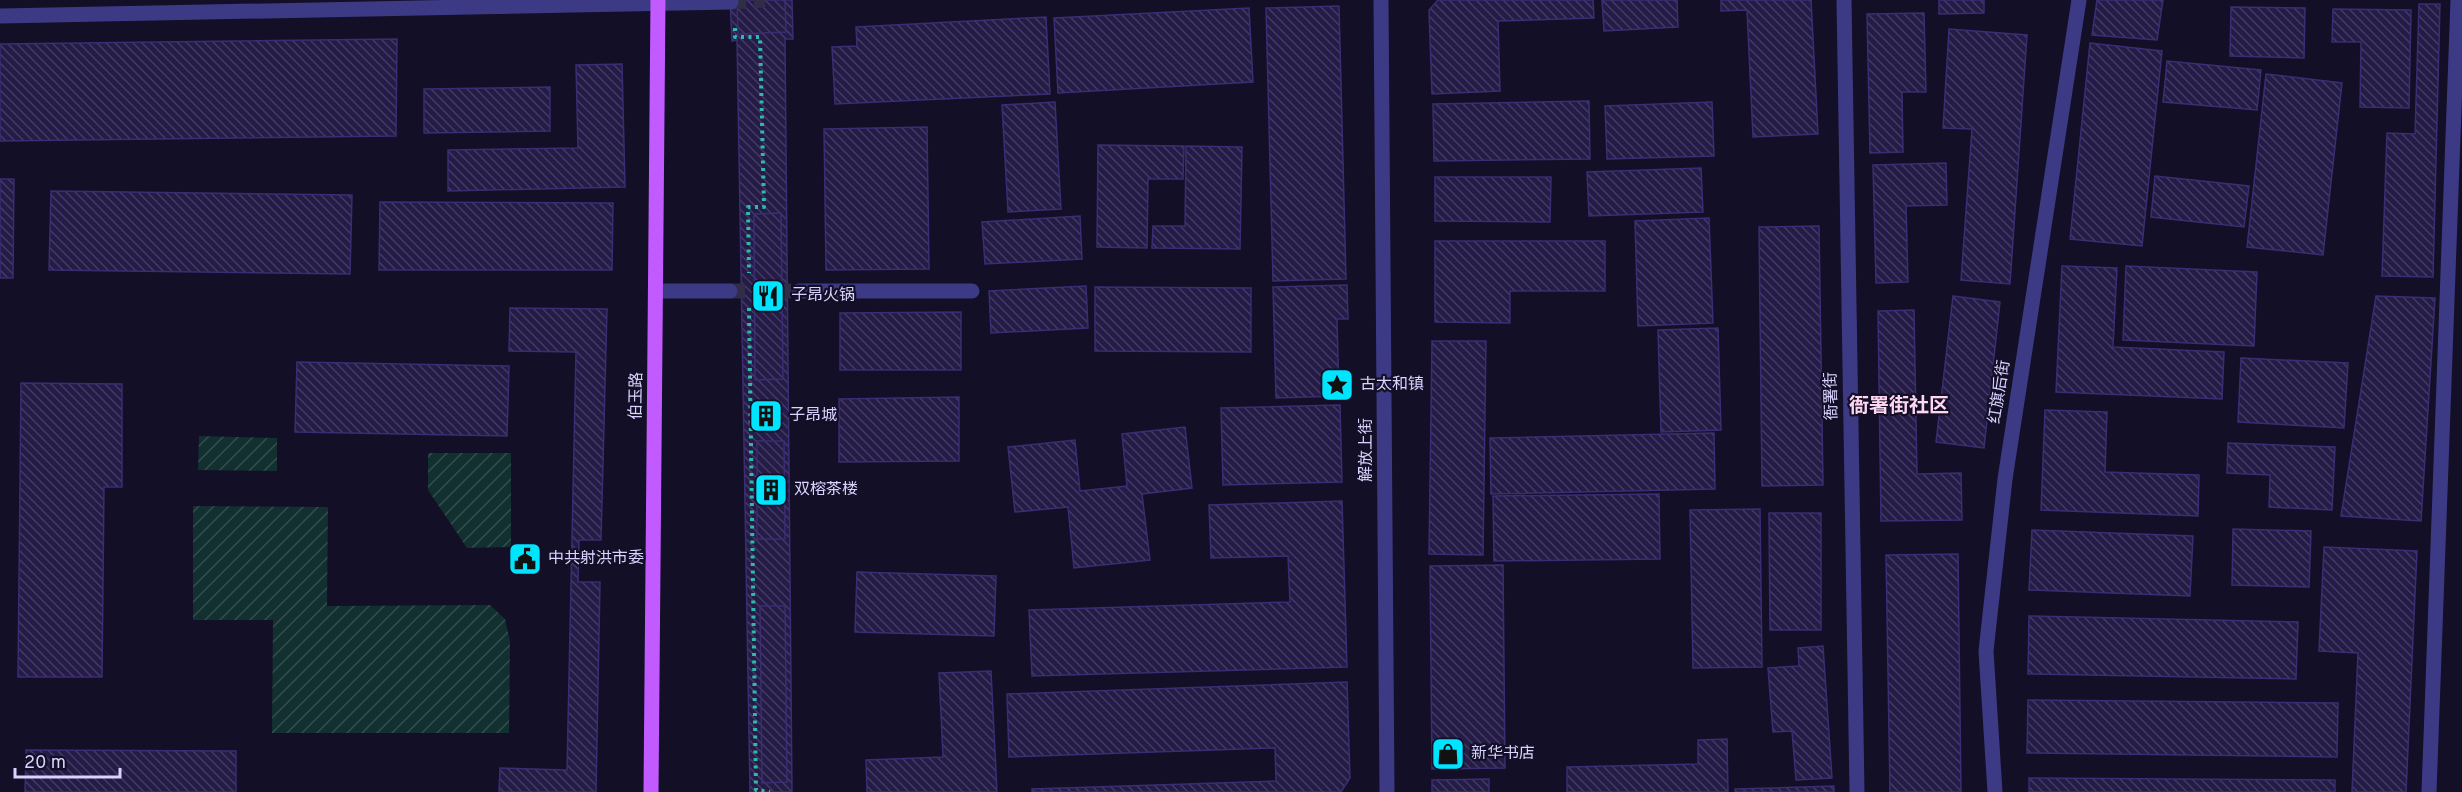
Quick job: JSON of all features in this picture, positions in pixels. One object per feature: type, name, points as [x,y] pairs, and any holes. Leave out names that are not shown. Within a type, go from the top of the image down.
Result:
[{"type":"main road","name":"伯玉路","points":[[651,792],[658,2]]},
{"type":"street","name":"解放上街","points":[[1382,0],[1387,792]]},
{"type":"street","name":"衙署街","points":[[1844,0],[1857,792]]},
{"type":"street","name":"红旗后街","points":[[1995,792],[1987,640],[2005,478],[2079,0]]},
{"type":"street","points":[[2429,792],[2458,0]]},
{"type":"street","points":[[0,16],[730,2]]},
{"type":"street","points":[[656,291],[729,291]]},
{"type":"street","points":[[799,291],[972,291]]},
{"type":"path","points":[[735,19],[735,37],[760,37],[764,207],[748,207],[749,279]]},
{"type":"path","points":[[749,302],[756,790],[770,792]]},
{"type":"green space","points":[[199,436],[277,438],[277,471],[198,470]]},
{"type":"green space","points":[[428,453],[511,453],[511,547],[467,548],[428,490]]},
{"type":"green space","points":[[193,506],[328,507],[327,606],[490,605],[505,619],[510,641],[509,733],[272,733],[273,620],[193,620]]},
{"type":"building","name":"子昂城","points":[[730,0],[792,0],[793,39],[785,39],[792,792],[750,792],[737,40],[732,41]]},
{"type":"building","points":[[737,0],[785,0],[786,32],[738,34]]},
{"type":"building","points":[[1438,0],[1593,0],[1594,18],[1498,21],[1500,91],[1432,94],[1429,10]]},
{"type":"building","points":[[1602,0],[1677,0],[1678,27],[1604,31]]},
{"type":"building","points":[[1721,0],[1811,0],[1818,134],[1753,137],[1747,10],[1721,11]]},
{"type":"building","points":[[1939,0],[1984,0],[1984,13],[1939,14]]},
{"type":"building","points":[[2097,0],[2163,0],[2157,40],[2092,35]]},
{"type":"building","points":[[2419,4],[2440,4],[2433,277],[2382,276],[2387,133],[2415,134]]},
{"type":"building","points":[[1339,6],[1346,279],[1273,281],[1266,8]]},
{"type":"building","points":[[2231,7],[2305,8],[2304,58],[2230,56]]},
{"type":"building","points":[[1249,8],[1253,82],[1058,93],[1054,18]]},
{"type":"building","points":[[2333,9],[2411,10],[2409,108],[2360,107],[2361,42],[2332,42]]},
{"type":"building","points":[[1924,13],[1926,92],[1902,92],[1903,152],[1870,153],[1867,14]]},
{"type":"building","points":[[1046,17],[1050,94],[835,104],[832,47],[857,46],[856,27]]},
{"type":"building","points":[[1949,29],[2027,35],[2010,284],[1961,280],[1972,129],[1943,128]]},
{"type":"building","points":[[397,39],[396,136],[0,141],[0,44]]},
{"type":"building","points":[[2090,43],[2162,51],[2142,246],[2070,239]]},
{"type":"building","points":[[2167,61],[2261,70],[2257,110],[2163,102]]},
{"type":"building","points":[[622,64],[625,187],[448,191],[448,150],[578,148],[576,65]]},
{"type":"building","points":[[2266,74],[2342,83],[2323,255],[2247,247]]},
{"type":"building","points":[[550,87],[550,131],[424,133],[424,89]]},
{"type":"building","points":[[1589,101],[1590,159],[1434,161],[1433,104]]},
{"type":"building","points":[[1055,102],[1061,209],[1008,212],[1002,105]]},
{"type":"building","points":[[1712,102],[1714,156],[1607,159],[1605,106]]},
{"type":"building","points":[[927,127],[929,269],[826,270],[824,129]]},
{"type":"building","points":[[1098,145],[1184,146],[1183,179],[1148,179],[1147,248],[1097,247]]},
{"type":"building","points":[[1186,146],[1242,147],[1240,249],[1152,248],[1153,226],[1185,226]]},
{"type":"building","points":[[1946,163],[1947,205],[1906,206],[1908,282],[1876,283],[1873,165]]},
{"type":"building","points":[[1701,168],[1703,212],[1589,216],[1587,172]]},
{"type":"building","points":[[2155,176],[2249,186],[2244,227],[2151,217]]},
{"type":"building","points":[[1435,177],[1551,177],[1550,222],[1435,221]]},
{"type":"building","points":[[0,179],[14,179],[13,278],[0,278]]},
{"type":"building","points":[[51,191],[352,195],[350,274],[49,270]]},
{"type":"building","points":[[380,202],[613,203],[612,270],[379,270]]},
{"type":"building","name":"子昂火锅","points":[[781,213],[783,379],[755,380],[754,214]]},
{"type":"building","points":[[1080,216],[1082,259],[985,264],[982,222]]},
{"type":"building","points":[[1709,218],[1713,323],[1638,326],[1635,221]]},
{"type":"building","points":[[1819,226],[1823,485],[1762,486],[1759,227]]},
{"type":"building","points":[[1435,241],[1605,241],[1605,291],[1510,291],[1510,323],[1435,322]]},
{"type":"building","points":[[2062,266],[2117,268],[2113,347],[2224,352],[2222,399],[2056,392]]},
{"type":"building","points":[[2126,266],[2257,272],[2254,346],[2123,340]]},
{"type":"building","points":[[1347,285],[1348,319],[1337,319],[1339,396],[1276,398],[1273,287]]},
{"type":"building","points":[[1086,286],[1088,328],[991,333],[989,291]]},
{"type":"building","points":[[1095,287],[1251,288],[1251,352],[1095,351]]},
{"type":"building","points":[[1953,296],[2000,302],[1984,448],[1936,442]]},
{"type":"building","points":[[2376,296],[2435,298],[2421,521],[2341,516]]},
{"type":"building","points":[[510,308],[607,309],[601,540],[579,540],[578,582],[600,582],[596,792],[499,792],[500,768],[567,770],[576,352],[509,351]]},
{"type":"building","points":[[1914,310],[1917,474],[1961,473],[1962,520],[1881,521],[1878,311]]},
{"type":"building","points":[[961,312],[961,370],[840,370],[840,313]]},
{"type":"building","points":[[1718,328],[1721,430],[1661,432],[1658,330]]},
{"type":"building","points":[[1432,341],[1486,341],[1483,555],[1429,554]]},
{"type":"building","points":[[2241,358],[2348,363],[2344,428],[2238,422]]},
{"type":"building","points":[[297,362],[509,366],[507,436],[295,432]]},
{"type":"building","points":[[21,383],[122,384],[122,487],[104,487],[102,677],[18,677]]},
{"type":"building","points":[[959,397],[959,461],[839,462],[839,399]]},
{"type":"building","points":[[1340,405],[1342,482],[1223,485],[1221,408]]},
{"type":"building","points":[[2045,410],[2107,412],[2105,472],[2199,475],[2198,516],[2041,510]]},
{"type":"building","points":[[1185,427],[1192,488],[1142,494],[1150,560],[1074,568],[1068,507],[1015,512],[1008,447],[1075,440],[1080,491],[1127,486],[1122,434]]},
{"type":"building","points":[[1714,433],[1715,489],[1491,494],[1490,438]]},
{"type":"building","name":"双榕茶楼","points":[[757,441],[784,441],[785,539],[757,539]]},
{"type":"building","points":[[2228,443],[2335,447],[2332,510],[2269,507],[2270,475],[2227,473]]},
{"type":"building","points":[[1659,494],[1660,559],[1494,561],[1493,496]]},
{"type":"building","points":[[1342,501],[1347,667],[1032,676],[1029,610],[1290,602],[1288,556],[1211,558],[1209,505]]},
{"type":"building","points":[[1760,509],[1762,667],[1693,668],[1690,510]]},
{"type":"building","points":[[1769,513],[1821,513],[1821,630],[1770,630]]},
{"type":"building","points":[[2233,529],[2311,531],[2309,587],[2232,585]]},
{"type":"building","points":[[2032,530],[2193,536],[2190,596],[2029,590]]},
{"type":"building","points":[[2324,547],[2417,551],[2406,792],[2352,792],[2358,653],[2319,651]]},
{"type":"building","points":[[1958,554],[1961,792],[1890,792],[1886,555]]},
{"type":"building","points":[[1503,565],[1505,768],[1432,769],[1430,566]]},
{"type":"building","points":[[857,572],[996,576],[994,636],[855,632]]},
{"type":"building","points":[[760,606],[785,606],[787,782],[762,783]]},
{"type":"building","points":[[2029,616],[2298,622],[2296,679],[2028,674]]},
{"type":"building","points":[[1823,646],[1832,778],[1796,780],[1792,731],[1773,732],[1768,668],[1799,666],[1798,648]]},
{"type":"building","points":[[991,671],[997,792],[867,792],[866,760],[943,757],[939,673]]},
{"type":"building","points":[[1347,682],[1350,778],[1341,792],[1032,792],[1032,789],[1276,781],[1275,748],[1009,757],[1007,694]]},
{"type":"building","points":[[2028,700],[2338,703],[2337,757],[2027,753]]},
{"type":"building","points":[[1727,739],[1728,792],[1567,792],[1567,767],[1698,764],[1698,740]]},
{"type":"building","points":[[26,750],[236,751],[236,792],[25,792]]},
{"type":"building","points":[[2029,778],[2335,780],[2335,792],[2029,792]]},
{"type":"building","points":[[1489,779],[1489,792],[1432,792],[1432,780]]},
{"type":"building","points":[[1834,786],[1834,792],[1735,792],[1735,789]]},
{"type":"tunnel","points":[[731,2],[765,0]]},
{"type":"tunnel","points":[[730,291],[799,291]]},
{"type":"place","name":"子昂火锅","points":[[768,296]]},
{"type":"place","name":"古太和镇","points":[[1337,385]]},
{"type":"place","name":"子昂城","points":[[766,416]]},
{"type":"place","name":"双榕茶楼","points":[[771,490]]},
{"type":"place","name":"中共射洪市委","points":[[525,559]]},
{"type":"place","name":"新华书店","points":[[1448,754]]},
{"type":"district","name":"衙署街社区","points":[[1899,407]]}]
